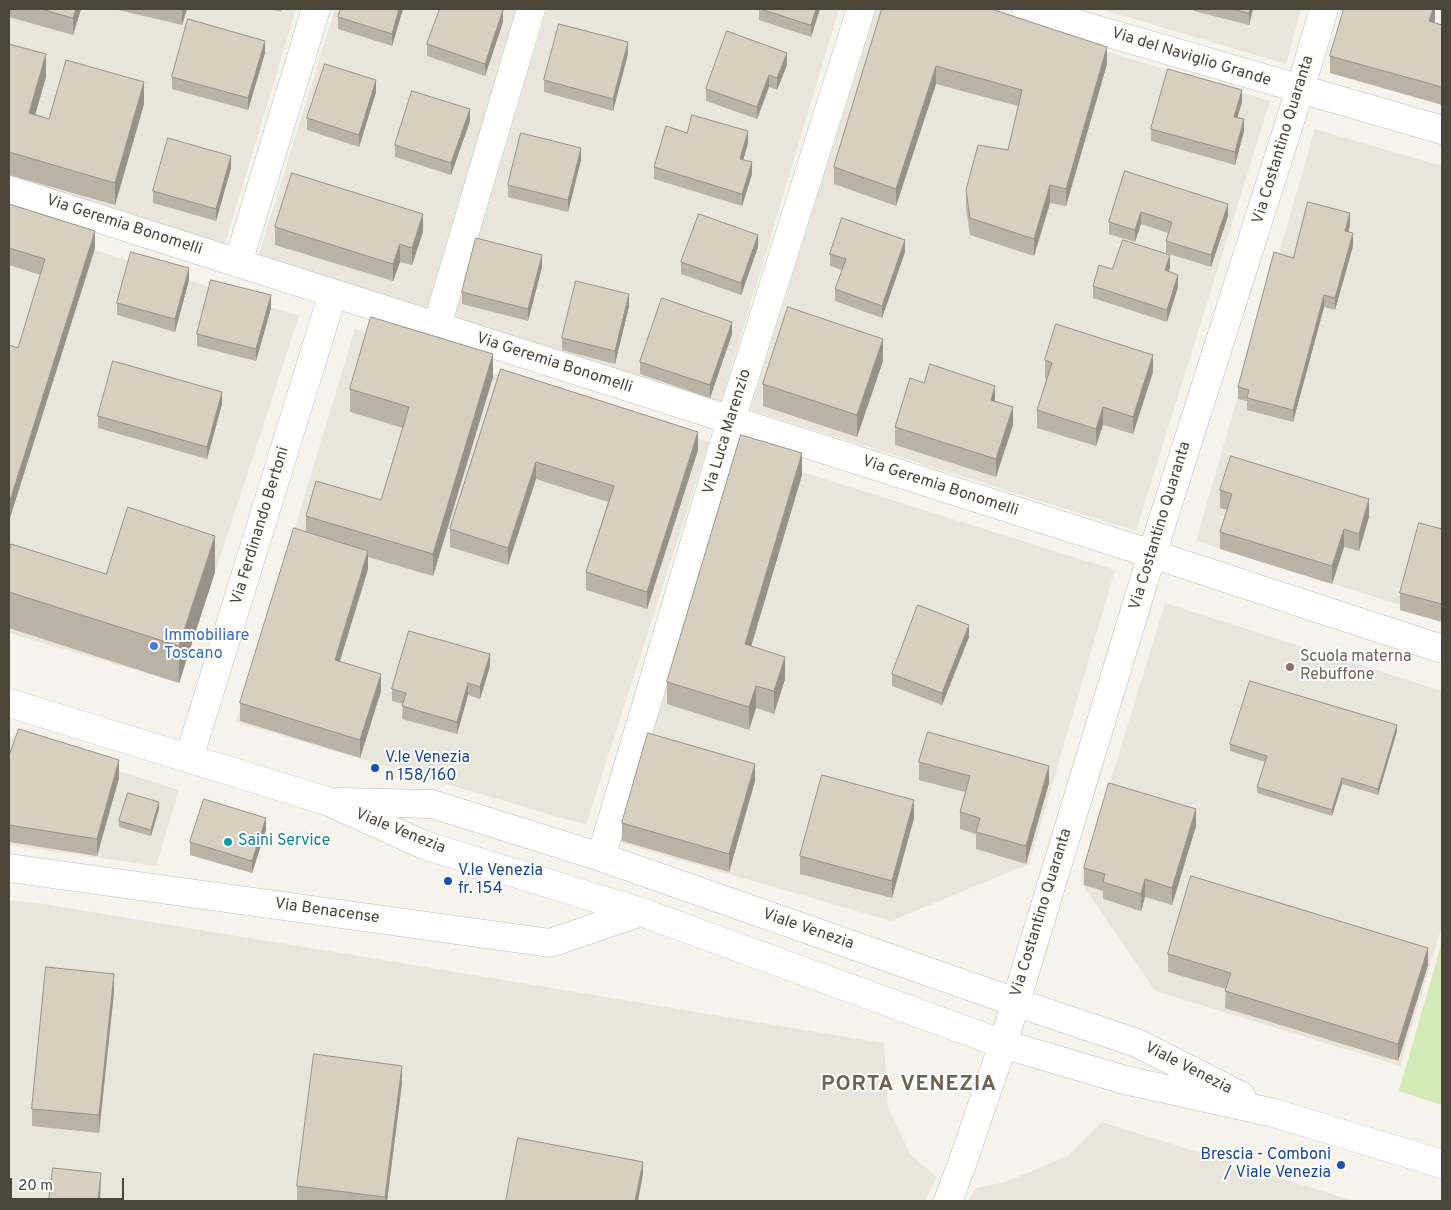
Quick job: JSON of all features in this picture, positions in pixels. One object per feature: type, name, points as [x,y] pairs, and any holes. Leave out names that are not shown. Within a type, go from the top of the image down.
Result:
[{"type":"street","points":[[238,263],[316,9]]},
{"type":"street","points":[[437,326],[531,9]]},
{"type":"street","name":"Via Luca Marenzio","points":[[601,857],[731,420],[861,9]]},
{"type":"street","name":"Via del Naviglio Grande","points":[[1026,9],[1442,130]]},
{"type":"street","name":"Via Costantino Quaranta","points":[[948,1201],[1003,1044],[1152,554],[1324,9]]},
{"type":"street","name":"Via Geremia Bonomelli","points":[[9,190],[1152,554],[1442,649]]},
{"type":"street","name":"Via Ferdinando Bertoni","points":[[189,758],[333,293]]},
{"type":"street","name":"Viale Venezia","points":[[9,703],[327,801],[424,845],[641,912],[1003,1044],[1124,1080],[1274,1113],[1442,1164]]},
{"type":"street","name":"Viale Venezia","points":[[327,801],[432,804],[601,857],[1015,1002],[1138,1043],[1274,1113]]},
{"type":"street","name":"Via Benacense","points":[[9,868],[550,943],[641,912]]},
{"type":"shaded area","points":[[9,9],[296,9],[224,247],[9,181]]},
{"type":"shaded area","points":[[335,9],[518,9],[426,311],[258,257]]},
{"type":"shaded area","points":[[547,9],[839,9],[720,406],[451,323]]},
{"type":"shaded area","points":[[876,9],[967,9],[1270,101],[1136,531],[750,410]]},
{"type":"shaded area","points":[[1100,9],[1301,9],[1286,64]]},
{"type":"shaded area","points":[[1315,129],[1442,166],[1442,618],[1196,541]]},
{"type":"shaded area","points":[[9,222],[299,316],[179,683],[9,633]]},
{"type":"shaded area","points":[[355,329],[709,442],[586,825],[236,722]]},
{"type":"shaded area","points":[[739,452],[1115,570],[1029,864],[891,921],[618,842]]},
{"type":"shaded area","points":[[1165,603],[1442,691],[1442,926],[1400,1066],[1155,991],[1080,881]]},
{"type":"shaded area","points":[[9,737],[179,790],[156,866],[9,845]]},
{"type":"shaded area","points":[[9,900],[44,904],[884,1043],[888,1107],[910,1154],[937,1177],[925,1201],[9,1201]]},
{"type":"shaded area","points":[[1102,1122],[1354,1201],[968,1201],[976,1188],[1005,1182],[1068,1156]]},
{"type":"green space","points":[[1442,942],[1442,1105],[1399,1091]]},
{"type":"building","points":[[42,9],[76,9],[73,18]]},
{"type":"building","points":[[341,9],[399,9],[392,34],[338,17]]},
{"type":"building","points":[[440,9],[503,10],[485,64],[427,44]]},
{"type":"building","points":[[761,9],[816,9],[811,25]]},
{"type":"building","points":[[882,9],[991,9],[1107,47],[1066,189],[1050,185],[1034,239],[970,218],[966,190],[978,145],[1008,150],[1022,90],[936,66],[896,189],[834,167]]},
{"type":"building","points":[[1233,9],[1250,9],[1249,13]]},
{"type":"building","points":[[1344,9],[1433,9],[1429,21],[1442,25],[1442,87],[1330,56]]},
{"type":"building","points":[[188,19],[265,41],[248,98],[172,77]]},
{"type":"building","points":[[559,24],[628,42],[613,99],[544,80]]},
{"type":"building","points":[[727,31],[787,53],[777,78],[769,75],[757,107],[706,89]]},
{"type":"building","points":[[9,44],[46,54],[29,113],[49,119],[66,60],[144,82],[115,183],[9,152]]},
{"type":"building","points":[[325,64],[376,80],[359,135],[307,118]]},
{"type":"building","points":[[1168,69],[1242,90],[1234,117],[1244,119],[1235,152],[1151,129]]},
{"type":"building","points":[[412,91],[470,109],[451,163],[395,145]]},
{"type":"building","points":[[692,115],[748,131],[740,159],[752,162],[742,194],[654,167],[666,126],[687,133]]},
{"type":"building","points":[[521,133],[581,148],[568,200],[508,185]]},
{"type":"building","points":[[168,138],[231,156],[216,209],[153,191]]},
{"type":"building","points":[[1125,171],[1228,204],[1211,255],[1166,241],[1172,222],[1141,212],[1135,230],[1109,222]]},
{"type":"building","points":[[292,173],[423,214],[412,248],[400,244],[393,264],[275,227]]},
{"type":"building","points":[[1308,202],[1350,213],[1345,231],[1353,233],[1335,298],[1324,295],[1293,410],[1247,398],[1249,390],[1238,387],[1274,252],[1293,258]]},
{"type":"building","points":[[9,204],[95,231],[9,504],[9,345],[18,348],[45,259],[9,248]]},
{"type":"building","points":[[699,214],[758,235],[741,283],[681,262]]},
{"type":"building","points":[[842,218],[905,240],[882,306],[835,289],[846,259],[830,254]]},
{"type":"building","points":[[476,238],[542,255],[528,309],[462,292]]},
{"type":"building","points":[[1123,240],[1170,255],[1165,270],[1178,275],[1167,310],[1093,286],[1099,265],[1112,269]]},
{"type":"building","points":[[131,252],[189,268],[175,319],[117,303]]},
{"type":"building","points":[[211,280],[271,295],[256,349],[197,334]]},
{"type":"building","points":[[576,281],[629,294],[615,351],[562,338]]},
{"type":"building","points":[[662,298],[732,322],[710,385],[640,362]]},
{"type":"building","points":[[788,307],[883,339],[857,415],[763,384]]},
{"type":"building","points":[[371,317],[493,354],[433,554],[306,516],[316,481],[381,500],[409,407],[350,389]]},
{"type":"building","points":[[1056,324],[1153,355],[1133,417],[1103,407],[1096,429],[1037,410],[1052,363],[1045,360]]},
{"type":"building","points":[[113,361],[222,392],[207,447],[98,416]]},
{"type":"building","points":[[930,364],[995,386],[991,400],[1013,407],[996,459],[895,427],[910,378],[924,383]]},
{"type":"building","points":[[501,369],[698,432],[647,592],[586,572],[614,486],[536,462],[508,548],[450,529]]},
{"type":"building","points":[[741,435],[802,453],[745,644],[785,657],[774,691],[756,686],[749,707],[667,682]]},
{"type":"building","points":[[1231,456],[1369,499],[1359,534],[1344,529],[1332,566],[1220,532],[1232,494],[1220,490]]},
{"type":"building","points":[[128,507],[215,536],[179,646],[9,592],[9,551],[11,544],[106,574]]},
{"type":"building","points":[[1419,523],[1442,529],[1442,604],[1400,593]]},
{"type":"building","points":[[294,528],[368,551],[335,660],[381,674],[360,740],[240,703]]},
{"type":"building","points":[[918,605],[969,625],[942,693],[892,674]]},
{"type":"building","points":[[409,631],[490,654],[480,687],[468,683],[457,722],[402,706],[406,693],[392,689]]},
{"type":"building","points":[[1250,681],[1397,725],[1378,789],[1342,778],[1332,810],[1257,787],[1267,756],[1230,744]]},
{"type":"building","points":[[19,729],[119,760],[97,839],[9,825],[9,756]]},
{"type":"building","points":[[928,732],[1049,766],[1026,846],[976,832],[980,818],[960,812],[970,776],[919,762]]},
{"type":"building","points":[[648,733],[755,764],[729,854],[622,823]]},
{"type":"building","points":[[822,775],[914,800],[892,881],[800,856]]},
{"type":"building","points":[[1109,783],[1196,809],[1172,888],[1145,879],[1141,894],[1103,882],[1105,874],[1084,868]]},
{"type":"building","points":[[128,793],[159,802],[151,830],[119,821]]},
{"type":"building","name":"Saini Service","points":[[204,799],[266,818],[252,861],[190,842]]},
{"type":"building","points":[[1191,876],[1428,948],[1398,1044],[1225,991],[1231,973],[1168,954]]},
{"type":"building","points":[[46,967],[114,974],[99,1115],[32,1109]]},
{"type":"building","points":[[314,1054],[402,1066],[385,1197],[297,1186]]},
{"type":"building","points":[[518,1138],[643,1162],[635,1201],[506,1201]]},
{"type":"building","points":[[53,1168],[101,1173],[98,1201],[49,1201]]},
{"type":"place","name":"Immobiliare Toscano","points":[[154,646]]},
{"type":"place","name":"Scuola materna Rebuffone","points":[[1290,667]]},
{"type":"place","name":"V.le Venezia n 158/160","points":[[375,768]]},
{"type":"place","name":"Saini Service","points":[[228,842]]},
{"type":"place","name":"V.le Venezia fr. 154","points":[[448,881]]},
{"type":"place","name":"Brescia - Comboni / Viale Venezia","points":[[1341,1165]]},
{"type":"district","name":"PORTA VENEZIA","points":[[909,1086]]}]
